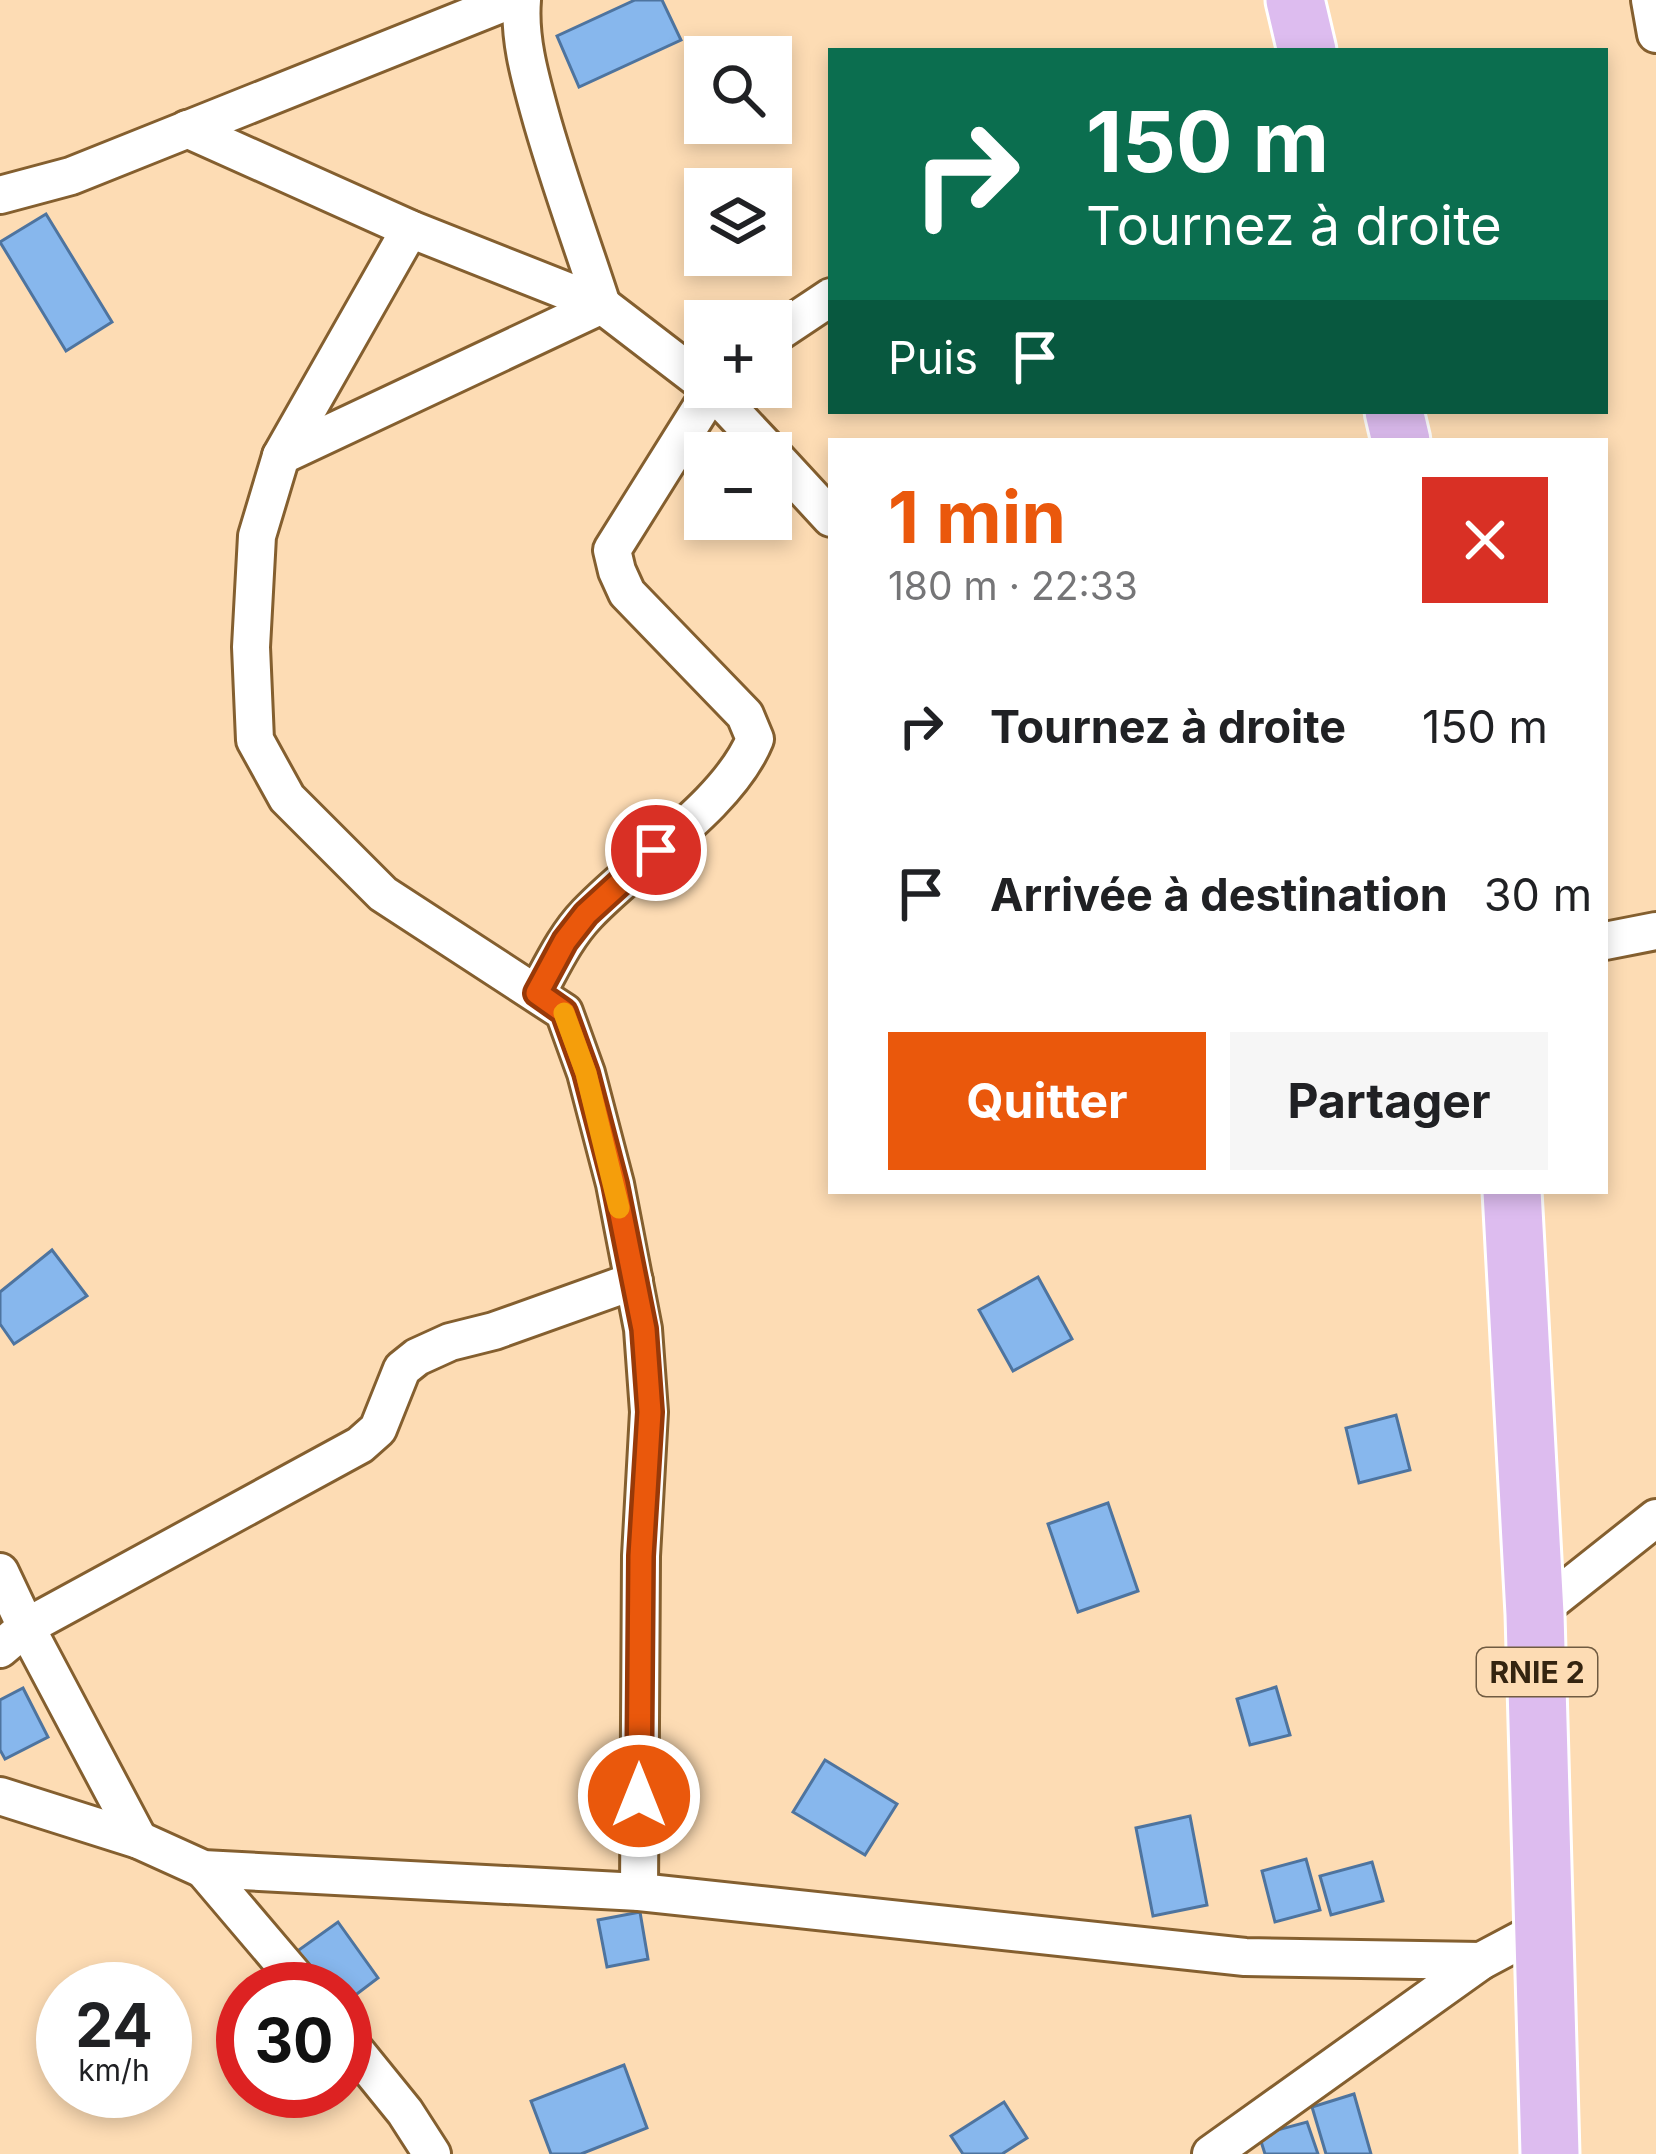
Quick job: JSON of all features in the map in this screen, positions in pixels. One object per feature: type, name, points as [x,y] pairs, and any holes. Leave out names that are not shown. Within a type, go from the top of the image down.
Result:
[{"type":"main road","name":"RNIE 2","points":[[1503,1202],[1535,1614],[1550,2154]]},
{"type":"street","points":[[0,195],[71,176],[511,0]]},
{"type":"street","points":[[522,0],[520,26],[532,84],[602,305]]},
{"type":"street","points":[[1650,0],[1656,34]]},
{"type":"street","points":[[188,129],[410,229],[602,305],[684,367]]},
{"type":"street","points":[[410,229],[281,456],[257,536],[251,647],[255,740],[287,798],[383,894],[564,1012],[586,1073],[615,1184],[644,1329],[650,1412],[641,1556],[639,1892]]},
{"type":"street","points":[[792,324],[828,299]]},
{"type":"street","points":[[281,456],[602,305]]},
{"type":"street","points":[[537,993],[565,941],[586,914],[726,786],[747,760],[755,739],[745,715],[627,592],[612,550],[697,408]]},
{"type":"street","points":[[729,408],[752,432]]},
{"type":"street","points":[[792,476],[828,515]]},
{"type":"street","points":[[1608,940],[1656,932]]},
{"type":"street","points":[[13,1638],[360,1445],[378,1429],[402,1369],[417,1357],[634,1281]]},
{"type":"street","points":[[1535,1614],[1656,1518]]},
{"type":"street","points":[[0,1572],[13,1638],[139,1840]]},
{"type":"street","points":[[0,1796],[139,1840],[202,1869],[639,1892],[1245,1957],[1481,1961]]},
{"type":"street","points":[[202,1869],[282,1962]]},
{"type":"street","points":[[1211,2154],[1481,1961],[1544,1928]]},
{"type":"street","points":[[372,2071],[432,2154]]},
{"type":"building","points":[[635,0],[662,0],[681,40],[579,87],[557,36]]},
{"type":"building","points":[[46,214],[112,322],[66,351],[0,242]]},
{"type":"building","points":[[52,1250],[87,1296],[14,1344],[0,1324],[0,1292]]},
{"type":"building","points":[[1038,1277],[1072,1339],[1013,1371],[979,1310]]},
{"type":"building","points":[[1396,1415],[1410,1470],[1359,1483],[1346,1428]]},
{"type":"building","points":[[1108,1503],[1138,1591],[1078,1612],[1048,1524]]},
{"type":"building","points":[[1276,1687],[1290,1735],[1250,1745],[1237,1699]]},
{"type":"building","points":[[23,1688],[48,1737],[5,1759],[0,1750],[0,1700]]},
{"type":"building","points":[[825,1760],[897,1804],[865,1855],[793,1812]]},
{"type":"building","points":[[1190,1816],[1207,1905],[1153,1916],[1136,1828]]},
{"type":"building","points":[[1306,1859],[1320,1910],[1275,1922],[1262,1871]]},
{"type":"building","points":[[1372,1862],[1383,1901],[1331,1915],[1320,1876]]},
{"type":"building","points":[[640,1912],[648,1959],[607,1967],[598,1920]]},
{"type":"building","points":[[338,1922],[367,1962],[303,1962],[296,1952]]},
{"type":"building","points":[[624,2065],[647,2128],[581,2154],[551,2154],[531,2101]]},
{"type":"building","points":[[1354,2094],[1371,2154],[1326,2154],[1312,2107]]},
{"type":"building","points":[[1004,2102],[1027,2138],[1002,2154],[963,2154],[951,2136]]},
{"type":"building","points":[[1307,2122],[1318,2154],[1265,2154],[1259,2135]]},
{"type":"slow traffic","points":[[564,1013],[586,1073],[619,1208]]},
{"type":"route","points":[[639,1796],[641,1556],[650,1412],[644,1329],[615,1184],[586,1073],[564,1012],[537,993],[565,941],[586,914],[656,850]]}]
